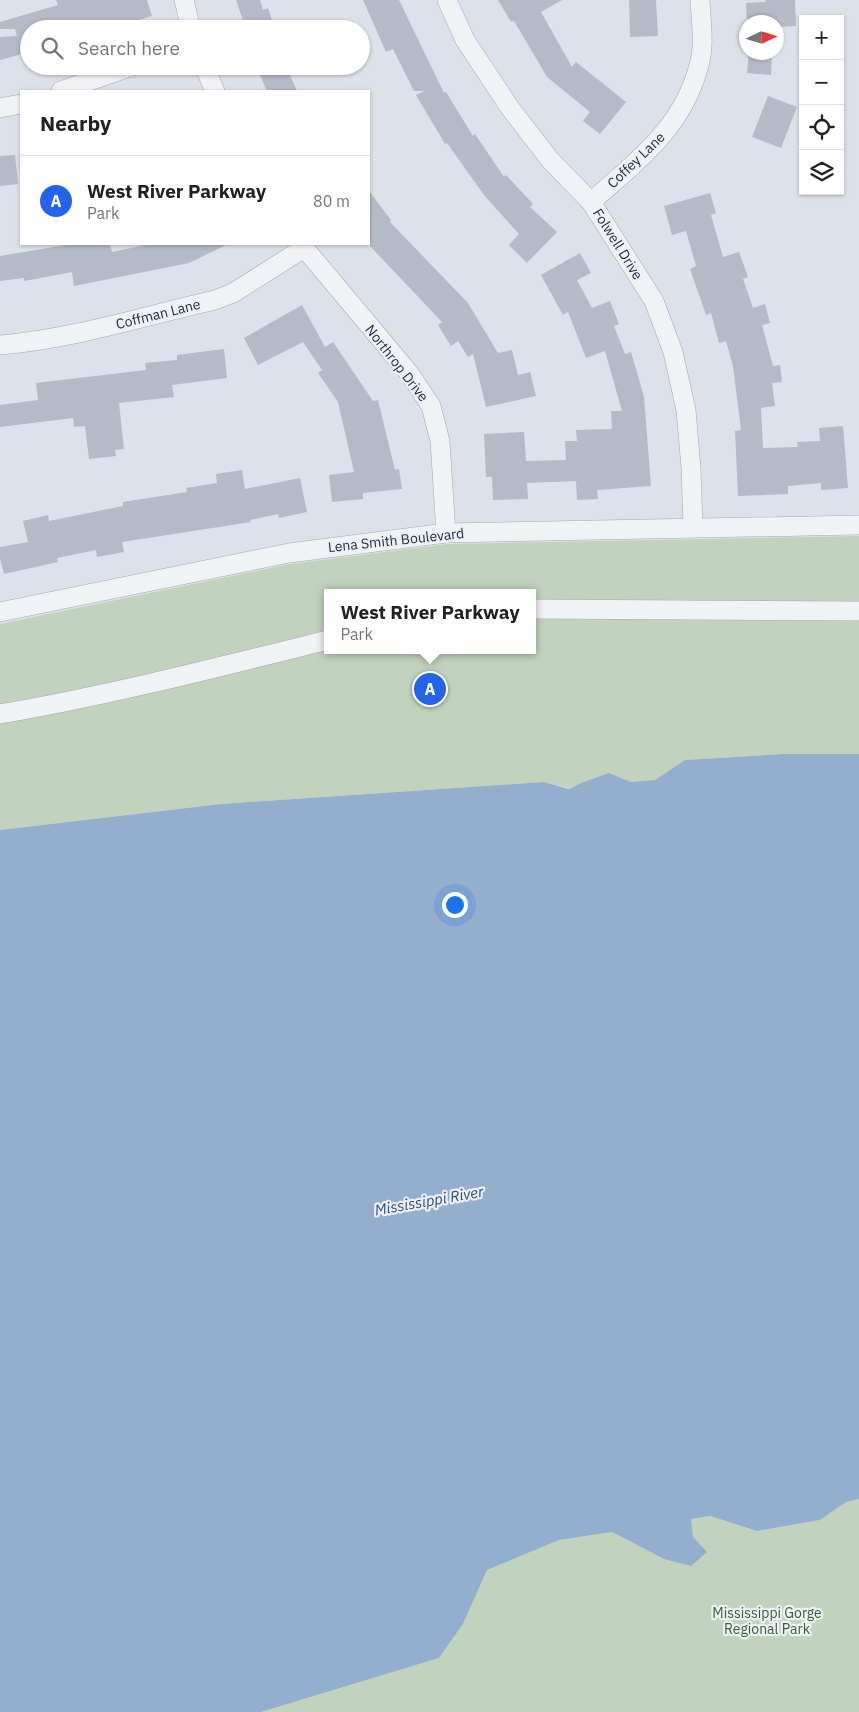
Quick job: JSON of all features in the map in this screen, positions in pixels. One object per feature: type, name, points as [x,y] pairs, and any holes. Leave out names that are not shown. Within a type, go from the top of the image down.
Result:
[{"type":"street","points":[[184,0],[189,20]]},
{"type":"street","name":"Folwell Drive","points":[[447,0],[465,40],[510,108],[551,160],[591,202],[654,301],[673,352],[686,410],[691,468],[692,527]]},
{"type":"street","name":"Coffey Lane","points":[[591,202],[655,145],[674,120],[690,93],[700,64],[702,30],[700,0]]},
{"type":"street","points":[[64,90],[106,75]]},
{"type":"street","points":[[208,75],[215,90]]},
{"type":"street","points":[[0,108],[20,104]]},
{"type":"street","name":"Coffman Lane","points":[[0,345],[29,343],[78,333],[215,300],[233,293],[302,246]]},
{"type":"street","name":"Northrop Drive","points":[[302,246],[409,373],[431,406],[440,441],[446,533]]},
{"type":"street","name":"Lena Smith Boulevard","points":[[0,612],[289,553],[446,533],[859,525]]},
{"type":"street","points":[[536,609],[859,611]]},
{"type":"street","points":[[0,714],[58,704],[324,641]]},
{"type":"green space","points":[[859,536],[859,754],[783,754],[685,760],[655,780],[631,782],[609,773],[569,788],[544,782],[221,804],[0,830],[0,624],[290,564],[447,544]]},
{"type":"green space","name":"Mississippi Gorge Regional Park","points":[[859,1499],[859,1712],[261,1712],[439,1658],[463,1624],[487,1570],[559,1540],[612,1532],[664,1559],[693,1537],[690,1519],[710,1516],[757,1531],[820,1520],[846,1502]]},
{"type":"water","name":"Mississippi River","points":[[783,754],[859,754],[859,1499],[846,1502],[820,1520],[757,1531],[710,1516],[691,1519],[693,1537],[707,1552],[691,1566],[664,1559],[612,1532],[559,1540],[487,1570],[463,1624],[439,1658],[261,1712],[0,1712],[0,830],[221,804],[544,782],[569,789],[609,773],[631,782],[655,780],[685,760]]},
{"type":"building","points":[[56,0],[147,0],[152,16],[138,20],[20,20],[20,55],[0,60],[0,37],[17,36],[15,29],[0,29],[0,22],[58,5]]},
{"type":"building","points":[[236,0],[260,0],[263,10],[268,8],[272,20],[243,20]]},
{"type":"building","points":[[363,0],[399,0],[444,93],[446,92],[473,136],[475,134],[504,177],[506,175],[533,204],[530,207],[557,232],[527,263],[509,245],[519,234],[484,195],[447,143],[445,144],[416,95],[424,91],[414,91],[393,49],[386,52]]},
{"type":"building","points":[[498,0],[562,0],[541,12],[572,67],[576,62],[626,102],[600,134],[583,121],[590,112],[547,77],[514,21],[511,22]]},
{"type":"building","points":[[629,0],[656,0],[658,36],[630,37]]},
{"type":"building","points":[[765,0],[795,0],[796,26],[784,27],[784,15],[747,15],[746,3],[766,2]]},
{"type":"building","points":[[748,60],[772,60],[771,75],[747,73]]},
{"type":"building","points":[[260,75],[290,75],[297,90],[267,90]]},
{"type":"building","points":[[768,96],[797,107],[781,148],[752,137]]},
{"type":"building","points":[[15,155],[18,184],[0,186],[0,156]]},
{"type":"building","points":[[370,192],[391,220],[390,222],[468,303],[498,353],[512,350],[518,375],[530,372],[536,396],[486,407],[473,354],[468,357],[458,341],[451,346],[438,325],[442,322],[369,245]]},
{"type":"building","points":[[710,193],[716,213],[711,215],[723,257],[739,252],[748,277],[743,279],[753,308],[765,304],[770,323],[762,325],[773,366],[780,365],[782,382],[772,383],[775,406],[761,408],[763,448],[798,447],[797,442],[820,441],[819,428],[843,426],[848,488],[821,490],[821,483],[788,486],[788,494],[738,496],[735,431],[741,430],[733,366],[726,341],[719,343],[711,313],[706,315],[690,269],[696,266],[686,231],[672,235],[664,206]]},
{"type":"building","points":[[66,245],[110,245],[112,252],[145,245],[226,245],[189,263],[74,286],[72,272],[24,281],[24,278],[0,281],[0,256]]},
{"type":"building","points":[[580,253],[591,273],[577,280],[592,308],[610,301],[619,324],[614,326],[625,354],[631,352],[644,397],[651,486],[597,490],[598,499],[577,500],[576,481],[527,483],[528,499],[493,500],[492,477],[486,477],[484,434],[524,432],[526,461],[566,460],[565,441],[577,441],[576,430],[612,429],[611,411],[622,411],[605,351],[586,358],[568,312],[563,315],[541,275]]},
{"type":"building","points":[[302,305],[325,347],[333,342],[373,401],[378,400],[395,470],[399,469],[402,489],[363,493],[363,499],[332,502],[329,475],[354,472],[338,402],[318,373],[322,370],[303,342],[258,365],[244,338]]},
{"type":"building","points":[[224,349],[227,378],[172,385],[174,397],[119,403],[124,449],[115,450],[116,456],[89,459],[85,426],[74,427],[73,418],[0,427],[0,405],[38,400],[36,383],[146,370],[145,363],[177,360],[177,355]]},
{"type":"building","points":[[242,470],[245,489],[300,478],[307,512],[279,518],[278,514],[250,520],[251,522],[122,542],[124,552],[97,557],[96,550],[57,558],[58,562],[4,574],[0,558],[0,547],[28,542],[23,521],[48,515],[49,521],[123,506],[123,502],[187,492],[186,488],[217,483],[216,474]]},
{"type":"place","name":"West River Parkway","points":[[430,689]]}]
